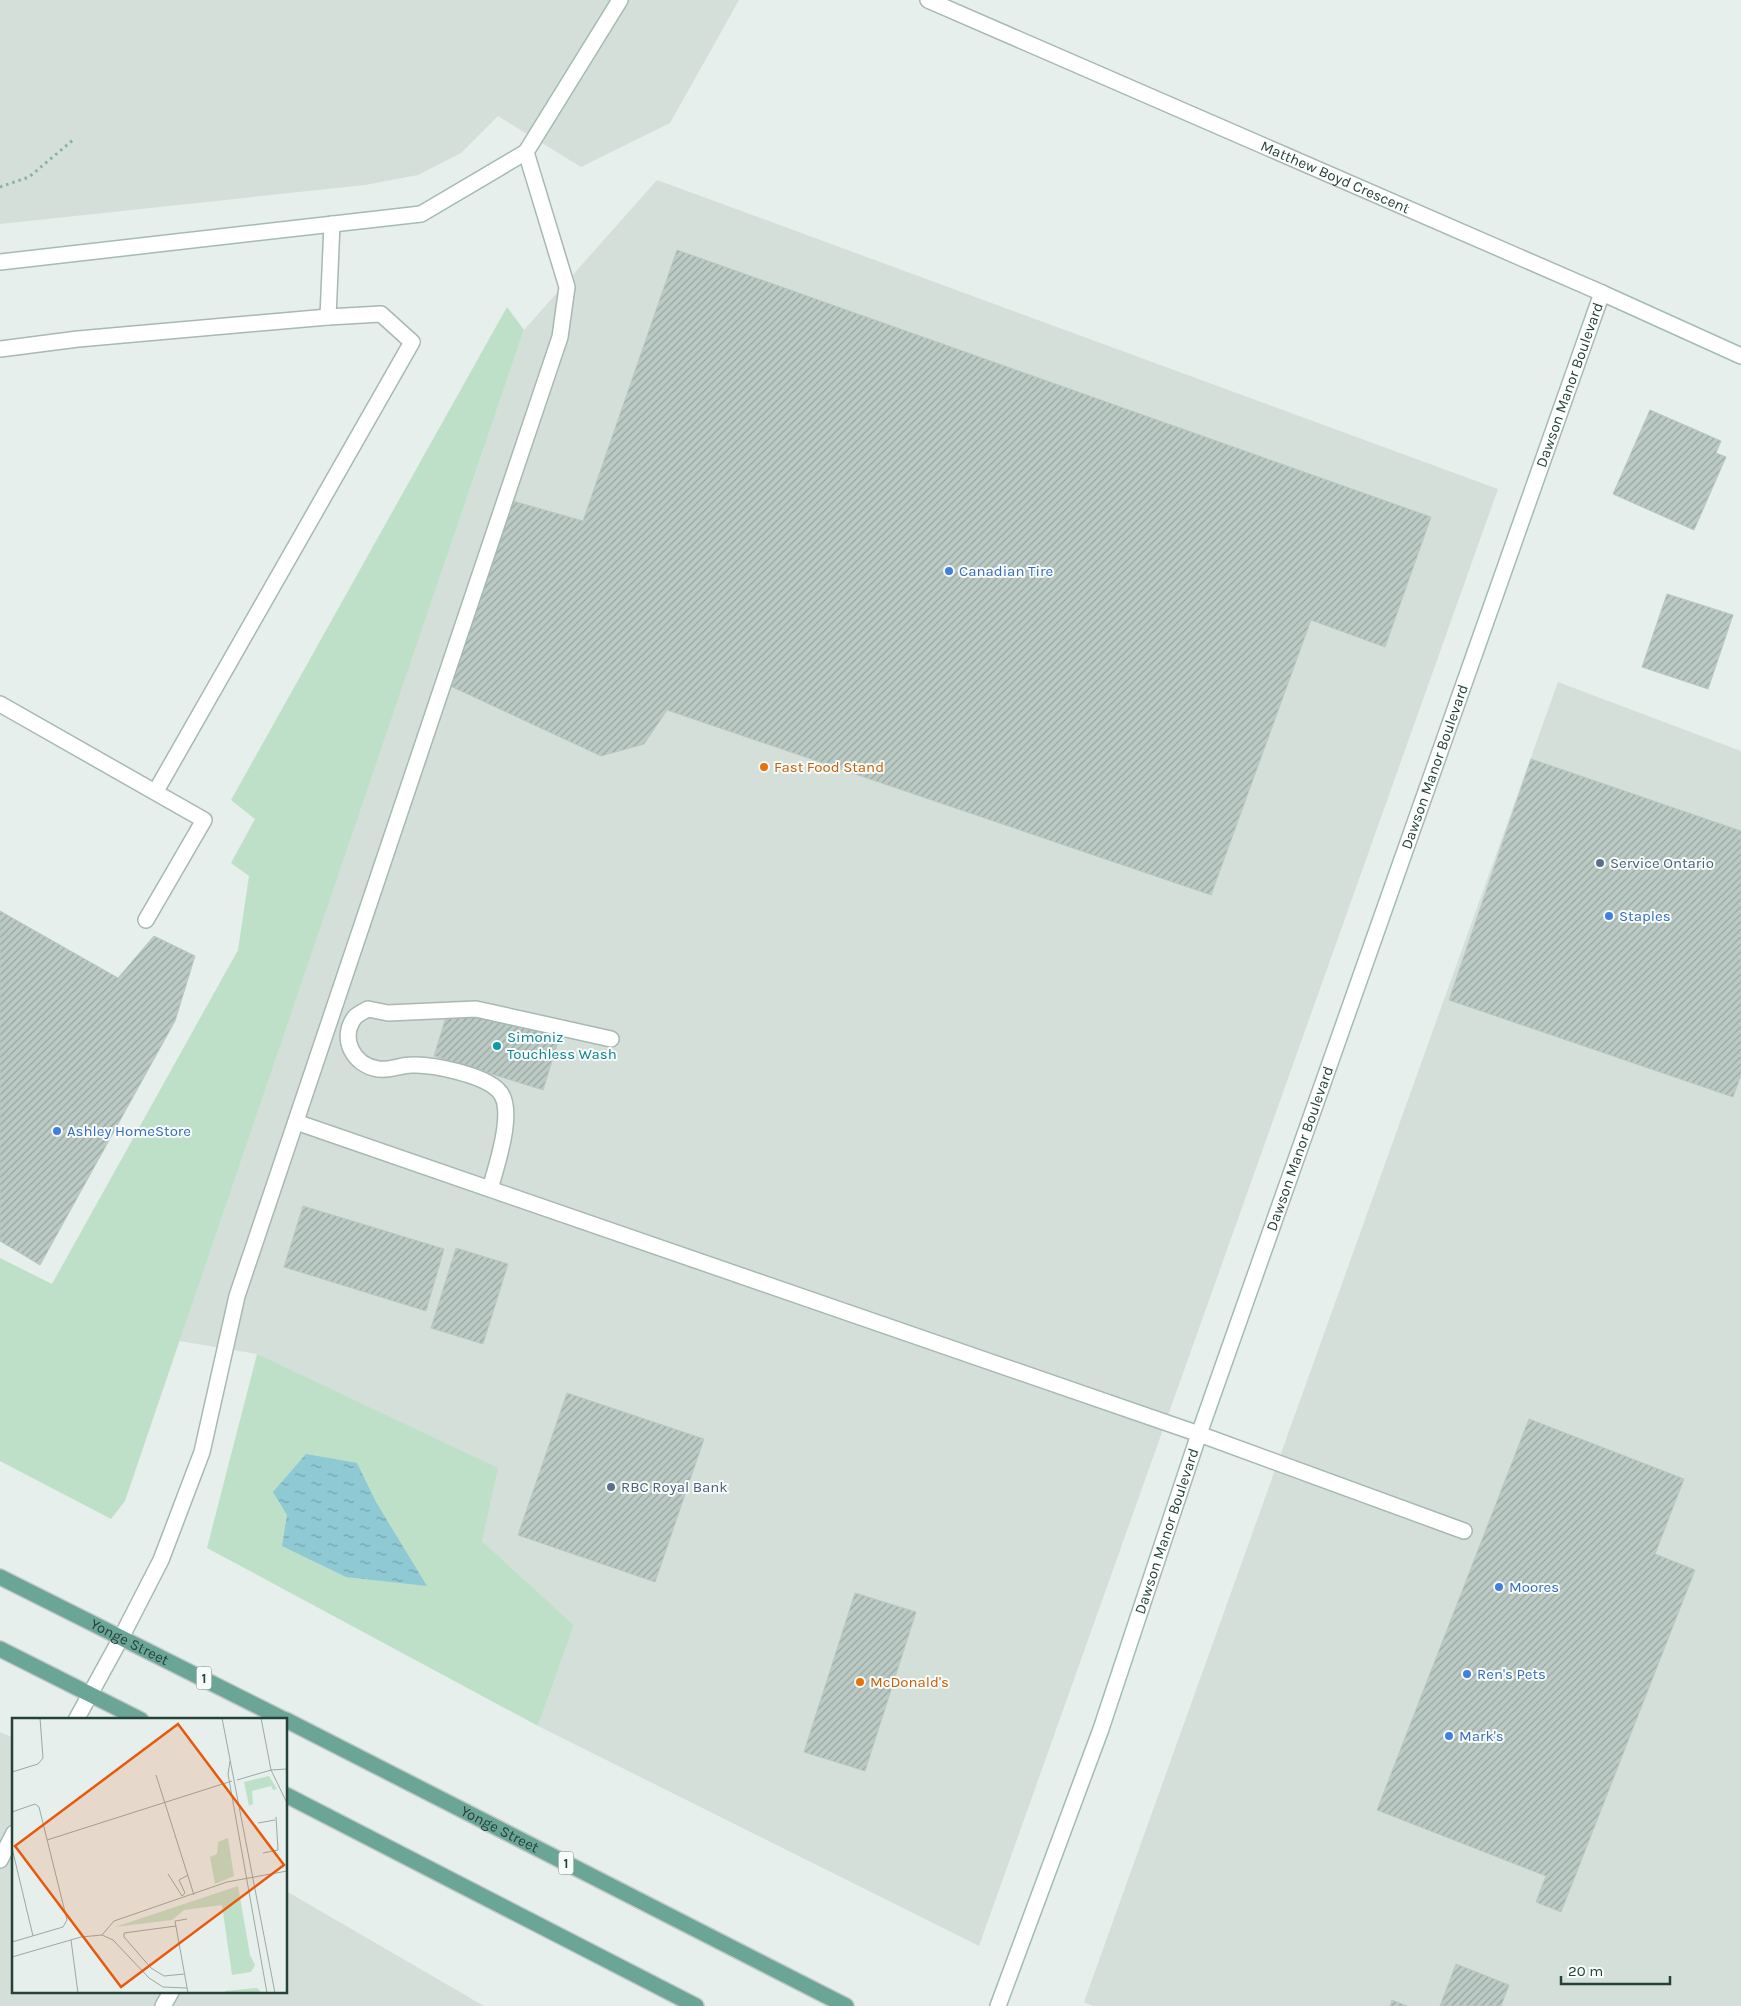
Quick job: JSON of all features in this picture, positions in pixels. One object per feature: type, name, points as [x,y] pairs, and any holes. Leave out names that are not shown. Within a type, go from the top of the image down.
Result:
[{"type":"main road","name":"Yonge Street","points":[[0,1577],[122,1636],[282,1718]]},
{"type":"main road","points":[[0,1649],[137,1718]]},
{"type":"main road","name":"Yonge Street","points":[[288,1721],[846,2006]]},
{"type":"main road","points":[[288,1796],[696,2006]]},
{"type":"street","points":[[0,262],[421,214],[526,152],[620,0]]},
{"type":"street","name":"Matthew Boyd Crescent","points":[[928,0],[1602,293],[1741,356]]},
{"type":"street","points":[[77,1718],[92,1694],[161,1560],[202,1452],[237,1296],[560,337],[567,287],[526,152]]},
{"type":"street","points":[[328,317],[332,224]]},
{"type":"street","name":"Dawson Manor Boulevard","points":[[998,2006],[1101,1729],[1199,1434],[1602,293]]},
{"type":"street","points":[[0,349],[328,317],[381,314],[412,342],[156,792]]},
{"type":"street","points":[[0,704],[204,820],[146,920]]},
{"type":"street","points":[[490,1189],[502,1146],[506,1117],[505,1101],[499,1090],[466,1074],[440,1067],[413,1065],[378,1070],[364,1064],[353,1055],[348,1045],[349,1031],[356,1017],[368,1009],[388,1013],[476,1009],[611,1039]]},
{"type":"street","points":[[296,1122],[1199,1434],[1464,1531]]},
{"type":"street","points":[[0,1860],[12,1836]]},
{"type":"street","points":[[163,2006],[170,1994]]},
{"type":"path","points":[[0,187],[29,177],[73,140]]},
{"type":"shaded area","points":[[0,0],[739,0],[670,123],[581,167],[498,116],[461,153],[418,175],[365,185],[0,224]]},
{"type":"shaded area","points":[[657,180],[1498,489],[979,1946],[538,1726],[574,1625],[482,1541],[257,1354],[179,1341],[524,330]]},
{"type":"shaded area","points":[[1558,682],[1741,751],[1741,2006],[1093,2006],[1084,2002]]},
{"type":"shaded area","points":[[0,1732],[12,1737],[12,1994],[288,1994],[288,1892],[484,2006],[0,2006]]},
{"type":"green space","points":[[507,307],[524,330],[125,1501],[111,1519],[0,1461],[0,1258],[52,1284],[238,950],[249,876],[231,863],[255,819],[231,800]]},
{"type":"green space","points":[[257,1354],[498,1468],[482,1541],[574,1625],[538,1726],[207,1548]]},
{"type":"water","points":[[306,1454],[357,1463],[376,1502],[427,1586],[346,1577],[282,1546],[287,1515],[273,1492]]},
{"type":"building","name":"Canadian Tire","points":[[677,250],[1431,517],[1385,647],[1311,620],[1211,895],[667,710],[644,744],[601,756],[446,684],[513,501],[583,521]]},
{"type":"building","points":[[1650,410],[1721,441],[1716,453],[1726,457],[1694,530],[1613,494]]},
{"type":"building","points":[[1667,594],[1733,615],[1708,689],[1642,667]]},
{"type":"building","name":"Staples","points":[[1531,759],[1741,831],[1741,1075],[1733,1097],[1449,1000]]},
{"type":"building","name":"Ashley HomeStore","points":[[0,911],[118,978],[154,936],[195,956],[175,1021],[40,1265],[0,1241]]},
{"type":"building","name":"Simoniz Touchless Wash","points":[[451,1001],[560,1035],[543,1090],[434,1056]]},
{"type":"building","points":[[303,1206],[444,1249],[426,1311],[284,1267]]},
{"type":"building","points":[[456,1248],[508,1264],[483,1344],[431,1328]]},
{"type":"building","name":"RBC Royal Bank","points":[[567,1393],[704,1439],[655,1582],[518,1535]]},
{"type":"building","points":[[1529,1419],[1684,1479],[1655,1554],[1695,1570],[1561,1912],[1536,1902],[1546,1876],[1377,1810]]},
{"type":"building","name":"McDonald's","points":[[855,1593],[916,1612],[865,1771],[804,1752]]},
{"type":"building","points":[[1456,1964],[1509,1985],[1501,2006],[1440,2006]]},
{"type":"building","points":[[1392,2000],[1407,2006],[1390,2006]]},
{"type":"place","name":"Canadian Tire","points":[[949,571]]},
{"type":"place","name":"Fast Food Stand","points":[[764,767]]},
{"type":"place","name":"Service Ontario","points":[[1600,863]]},
{"type":"place","name":"Staples","points":[[1609,916]]},
{"type":"place","name":"Simoniz Touchless Wash","points":[[497,1046]]},
{"type":"place","name":"Ashley HomeStore","points":[[57,1131]]},
{"type":"place","name":"RBC Royal Bank","points":[[611,1487]]},
{"type":"place","name":"Moores","points":[[1499,1587]]},
{"type":"place","name":"Ren's Pets","points":[[1467,1674]]},
{"type":"place","name":"McDonald's","points":[[860,1682]]},
{"type":"place","name":"Mark's","points":[[1449,1736]]}]
